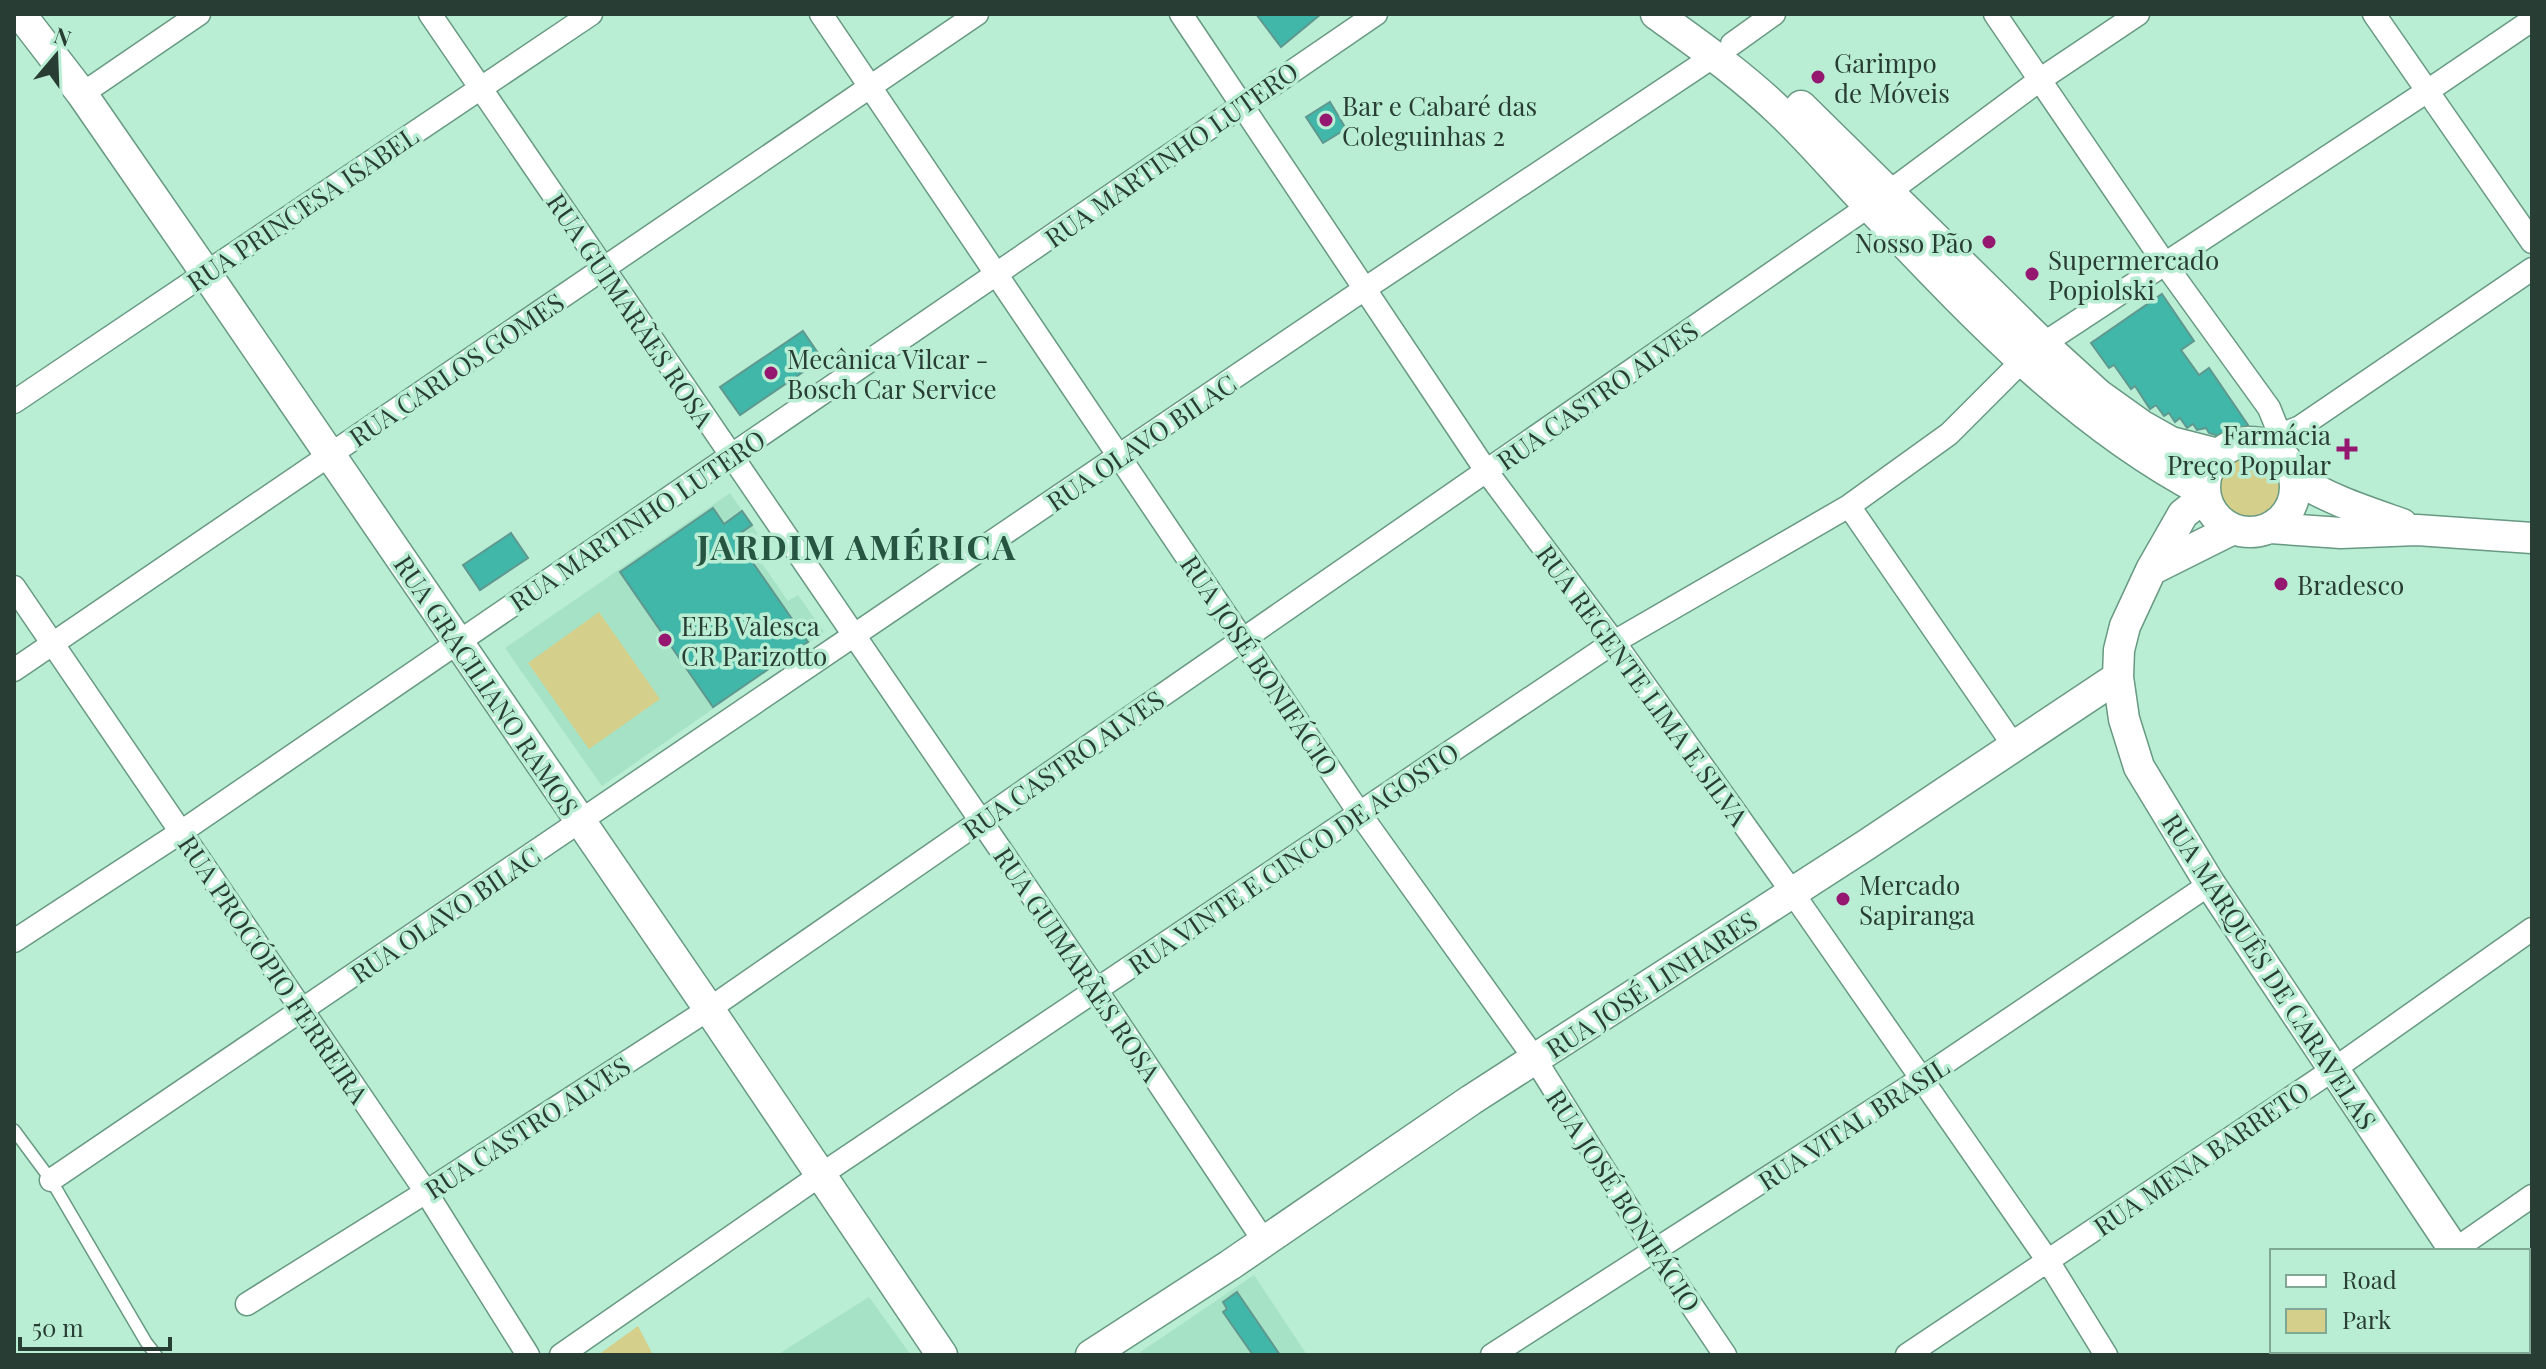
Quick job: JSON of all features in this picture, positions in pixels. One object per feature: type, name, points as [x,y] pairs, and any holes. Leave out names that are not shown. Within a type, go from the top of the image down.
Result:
[{"type":"street","points":[[82,94],[199,14]]},
{"type":"street","name":"RUA GUIMARÃES ROSA","points":[[430,14],[1097,991],[1264,1241]]},
{"type":"street","name":"RUA PRINCESA ISABEL","points":[[14,402],[591,14]]},
{"type":"street","name":"RUA JOSÉ BONIFÁCIO","points":[[821,14],[1360,814],[1535,1059],[1655,1251],[1725,1355]]},
{"type":"street","name":"RUA CARLOS GOMES","points":[[14,670],[977,14]]},
{"type":"street","name":"RUA REGENTE LIMA E SILVA","points":[[1181,14],[1487,472],[1614,642],[1792,892],[2048,1261],[2106,1355]]},
{"type":"street","name":"RUA MARTINHO LUTERO","points":[[14,941],[181,832],[1376,14]]},
{"type":"street","points":[[1656,14],[1723,50]]},
{"type":"street","points":[[1690,14],[1781,112],[1879,199],[2032,352],[2097,426],[2205,495]]},
{"type":"street","name":"RUA OLAVO BILAC","points":[[51,1180],[1774,14]]},
{"type":"street","points":[[1995,14],[2165,264],[2269,408],[2279,443],[2294,477],[2295,492],[2291,506],[2283,519],[2270,528],[2258,532],[2233,529],[2220,522],[2211,511],[2205,495],[2205,478],[2218,454],[2242,442],[2279,443],[2532,269]]},
{"type":"street","name":"RUA CASTRO ALVES","points":[[247,1304],[709,1009],[1487,472],[1879,199],[2041,79],[2138,14]]},
{"type":"street","points":[[2374,14],[2532,242]]},
{"type":"street","name":"RUA VINTE E CINCO DE AGOSTO","points":[[561,1355],[819,1176],[1614,642],[1849,506],[1949,434],[2032,352],[2532,20]]},
{"type":"street","name":"RUA GRACILIANO RAMOS","points":[[23,24],[82,94],[205,272],[942,1355]]},
{"type":"street","points":[[2032,352],[2171,442],[2218,454]]},
{"type":"street","points":[[2294,477],[2347,504],[2417,530]]},
{"type":"street","points":[[2118,677],[2119,650],[2125,626],[2151,570],[2183,514],[2205,495]]},
{"type":"street","points":[[1849,506],[2014,746]]},
{"type":"street","points":[[2270,528],[2341,533],[2417,530],[2532,538]]},
{"type":"street","points":[[2151,570],[2233,529]]},
{"type":"street","name":"RUA PROCÓPIO FERREIRA","points":[[14,587],[426,1192],[528,1355]]},
{"type":"street","name":"RUA JOSÉ LINHARES","points":[[1091,1355],[1535,1059],[2118,677]]},
{"type":"street","name":"RUA MARQUÊS DE CARAVELAS","points":[[2118,677],[2124,719],[2139,767],[2210,884],[2453,1249]]},
{"type":"street","name":"RUA VITAL BRASIL","points":[[1492,1355],[1921,1079],[2210,884]]},
{"type":"street","name":"RUA MENA BARRETO","points":[[1907,1355],[2334,1069],[2532,929]]},
{"type":"street","points":[[2457,1249],[2532,1196]]},
{"type":"lane","points":[[14,1130],[51,1180],[156,1355]]},
{"type":"shaded area","name":"EEB Valesca CR Parizotto","points":[[730,493],[758,534],[747,542],[788,601],[798,595],[824,632],[602,786],[505,648]]},
{"type":"shaded area","points":[[1254,1275],[1307,1355],[1136,1355]]},
{"type":"shaded area","points":[[869,1297],[911,1355],[777,1355]]},
{"type":"green space","points":[[2250,456],[2262,458],[2271,465],[2278,474],[2278,498],[2271,507],[2262,514],[2250,516],[2238,514],[2229,507],[2222,498],[2220,486],[2222,474],[2229,465],[2238,458]]},
{"type":"green space","points":[[599,612],[660,699],[589,749],[528,663]]},
{"type":"green space","points":[[638,1326],[653,1355],[598,1355]]},
{"type":"building","points":[[1256,14],[1321,14],[1281,47]]},
{"type":"building","points":[[1330,102],[1346,129],[1323,143],[1306,117]]},
{"type":"building","points":[[2162,294],[2194,341],[2181,350],[2199,375],[2209,368],[2248,425],[2228,439],[2209,433],[2206,428],[2197,430],[2193,424],[2187,428],[2180,418],[2175,422],[2169,413],[2164,416],[2156,405],[2150,409],[2135,386],[2131,389],[2114,365],[2109,368],[2091,343]]},
{"type":"building","name":"Mecânica Vilcar - Bosch Car Service","points":[[803,331],[822,359],[740,415],[720,387]]},
{"type":"building","points":[[713,508],[724,524],[742,511],[752,525],[735,537],[808,642],[713,707],[620,572]]},
{"type":"building","points":[[511,533],[528,558],[480,590],[463,565]]},
{"type":"building","points":[[1237,1292],[1280,1355],[1253,1355],[1223,1312],[1227,1309],[1223,1302]]},
{"type":"place","name":"Garimpo de Móveis","points":[[1818,77]]},
{"type":"place","name":"Bar e Cabaré das Coleguinhas 2","points":[[1326,120]]},
{"type":"place","name":"Nosso Pão","points":[[1989,242]]},
{"type":"place","name":"Supermercado Popiolski","points":[[2032,274]]},
{"type":"place","name":"Mecânica Vilcar - Bosch Car Service","points":[[771,373]]},
{"type":"place","name":"Farmácia Preço Popular","points":[[2347,449]]},
{"type":"place","name":"Bradesco","points":[[2281,584]]},
{"type":"place","name":"EEB Valesca CR Parizotto","points":[[665,640]]},
{"type":"place","name":"Mercado Sapiranga","points":[[1843,899]]},
{"type":"district","name":"JARDIM AMÉRICA","points":[[857,546]]}]
